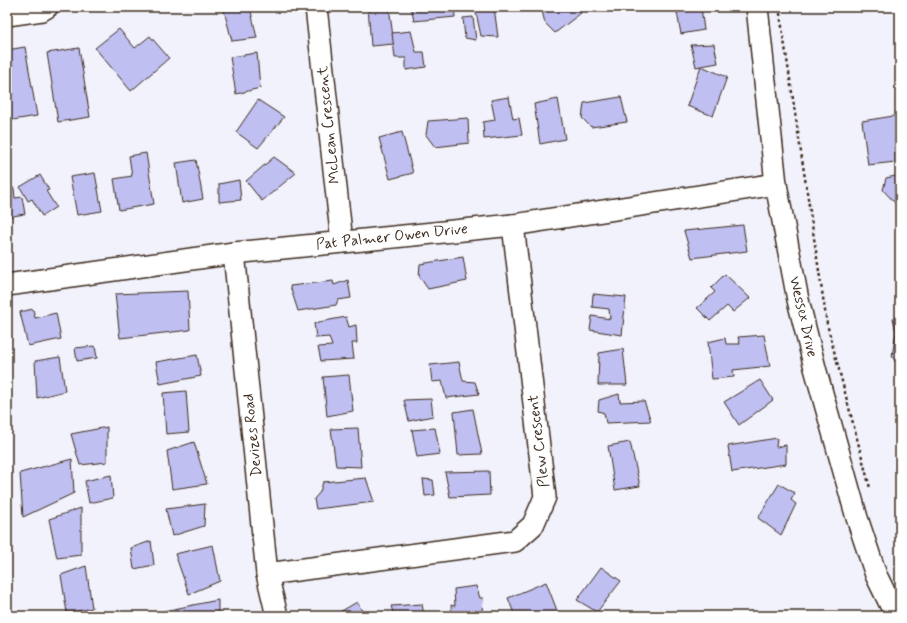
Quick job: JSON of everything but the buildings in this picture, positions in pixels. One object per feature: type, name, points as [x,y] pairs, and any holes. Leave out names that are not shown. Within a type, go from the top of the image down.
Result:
[{"type":"street","points":[[7,15],[42,10],[47,7]]},
{"type":"street","name":"McLean Crescent","points":[[316,7],[342,242]]},
{"type":"street","name":"Wessex Drive","points":[[757,7],[776,184],[798,300],[814,368],[857,518],[876,575],[896,616]]},
{"type":"street","name":"Pat Palmer Owen Drive","points":[[7,285],[234,253],[514,225],[776,184]]},
{"type":"street","name":"Plew Crescent","points":[[267,574],[515,541],[534,525],[545,497],[514,225]]},
{"type":"street","name":"Devizes Road","points":[[234,253],[267,574],[277,616]]},
{"type":"path","points":[[778,7],[827,324],[872,495]]}]
